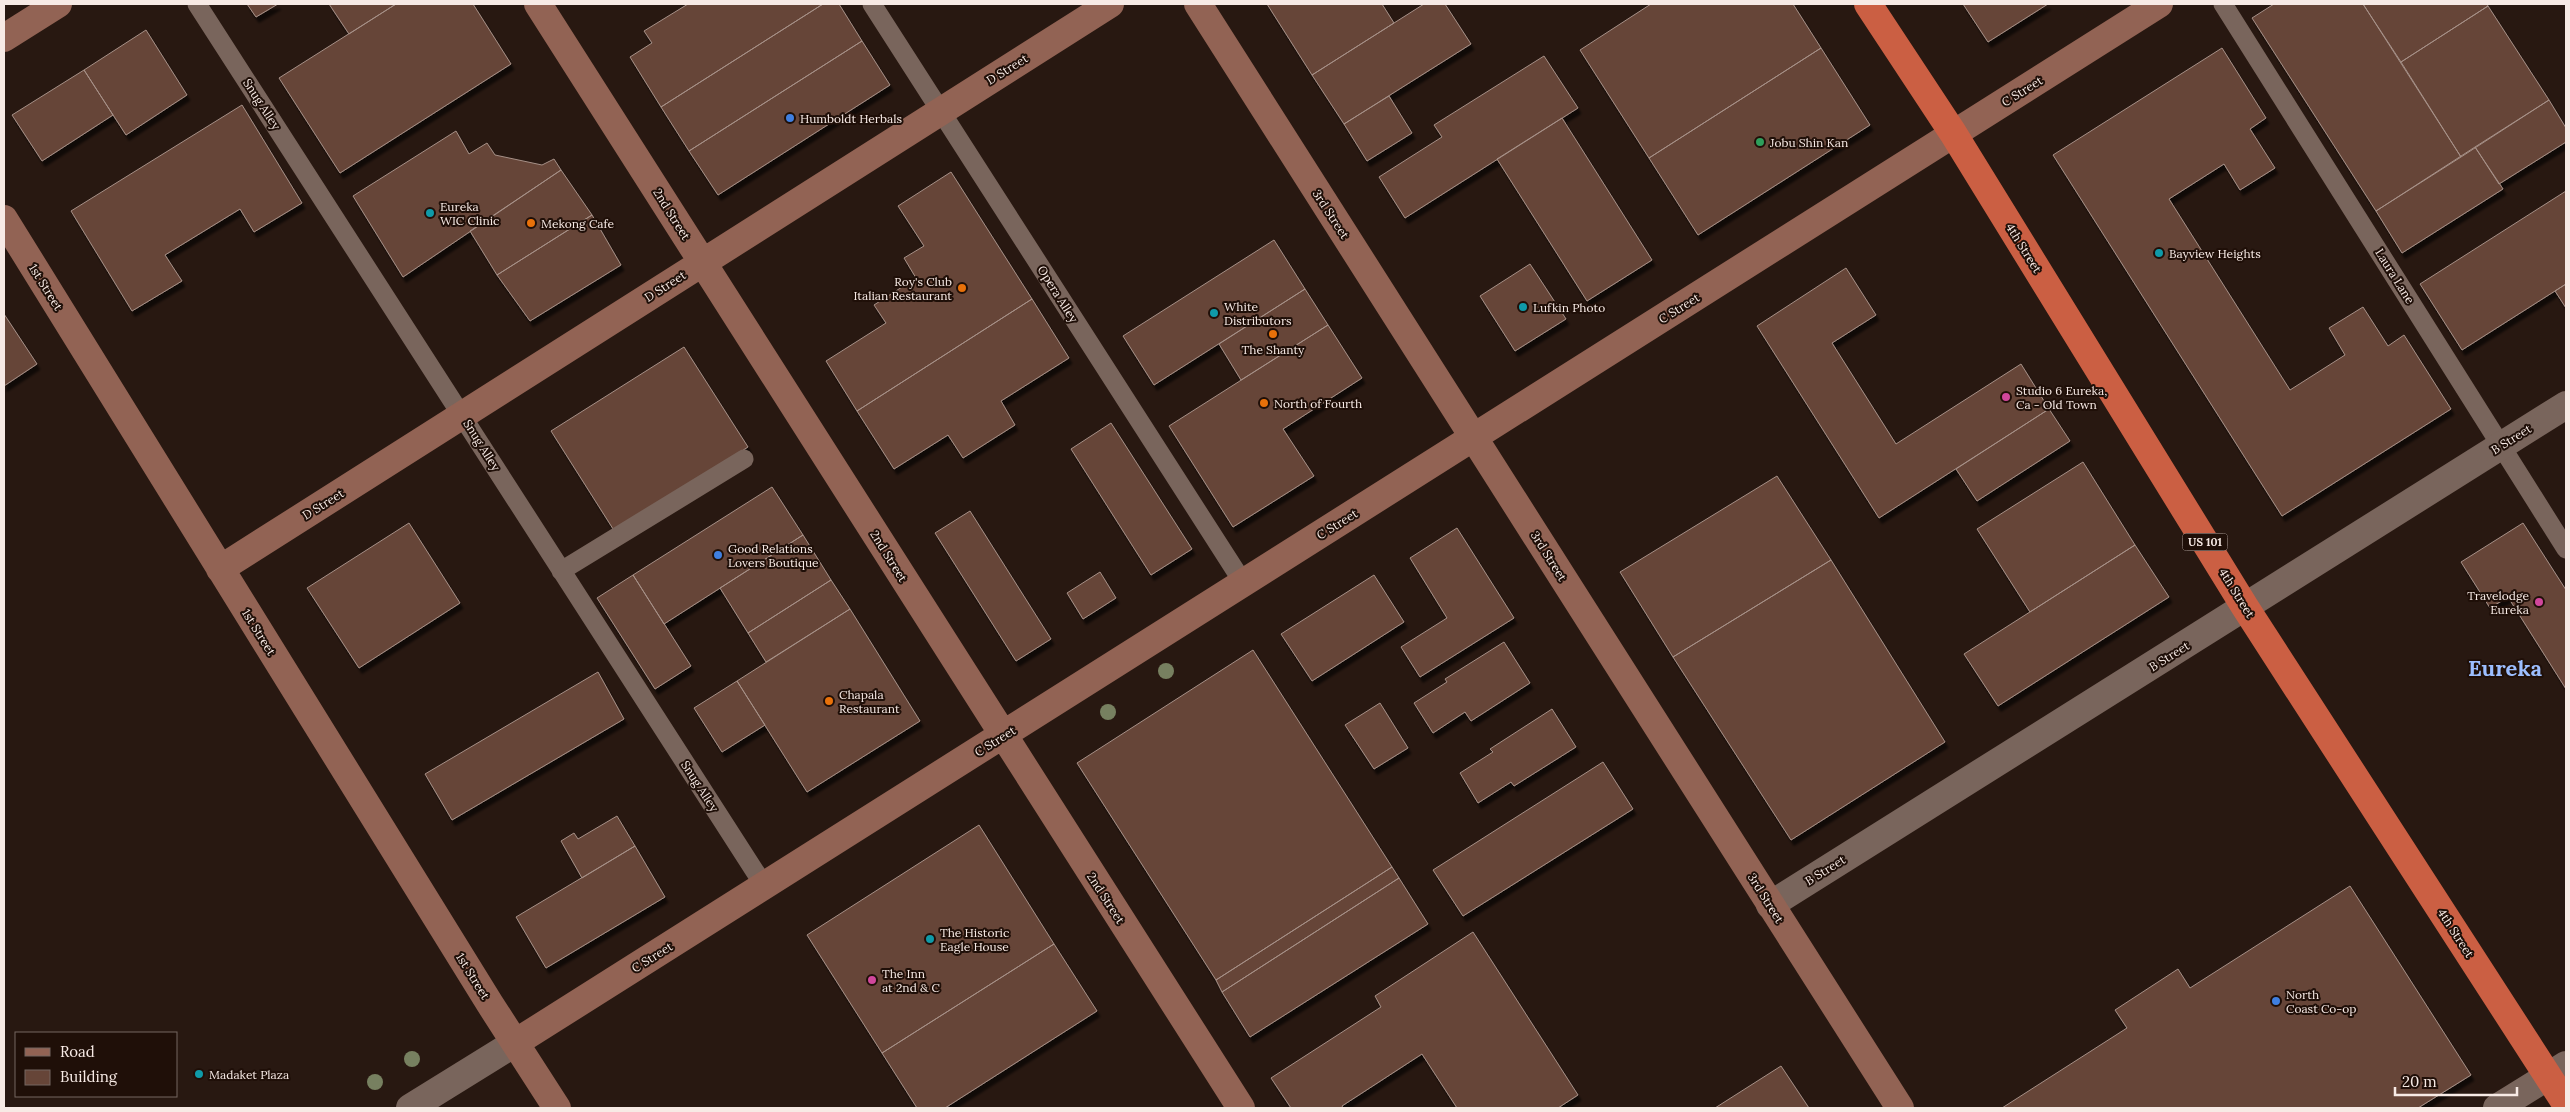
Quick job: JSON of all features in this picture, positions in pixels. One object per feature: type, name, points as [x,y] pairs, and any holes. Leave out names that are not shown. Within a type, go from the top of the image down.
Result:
[{"type":"highway","name":"4th Street","points":[[1868,4],[1954,133],[2245,607],[2558,1070]]},
{"type":"highway","name":"US 101","points":[[2558,1070],[2566,1104]]},
{"type":"street","points":[[4,38],[58,4]]},
{"type":"street","name":"2nd Street","points":[[538,4],[1241,1108]]},
{"type":"street","name":"D Street","points":[[220,569],[1110,4]]},
{"type":"street","name":"3rd Street","points":[[1198,4],[1900,1108]]},
{"type":"street","name":"C Street","points":[[515,1044],[2159,4]]},
{"type":"street","name":"1st Street","points":[[4,219],[515,1044],[558,1108]]},
{"type":"street","name":"B Street","points":[[1770,905],[2566,405]]},
{"type":"street","points":[[410,1108],[515,1044]]},
{"type":"street","points":[[2497,1108],[2558,1070]]},
{"type":"lane","name":"Snug Alley","points":[[197,4],[463,415],[561,571],[766,886]]},
{"type":"lane","name":"Opera Alley","points":[[872,4],[1244,584]]},
{"type":"lane","name":"Laura Lane","points":[[2223,4],[2566,549]]},
{"type":"lane","points":[[561,571],[744,459]]},
{"type":"building","points":[[247,4],[278,4],[256,17]]},
{"type":"building","points":[[329,4],[396,4],[349,34]]},
{"type":"building","points":[[396,4],[473,4],[511,64],[340,173],[279,78]]},
{"type":"building","points":[[688,4],[823,4],[661,107],[630,57],[652,43],[644,31]]},
{"type":"building","points":[[823,4],[839,4],[862,41],[689,151],[661,107]]},
{"type":"building","points":[[1267,4],[1382,4],[1394,23],[1312,75]]},
{"type":"building","points":[[1424,4],[1445,4],[1471,44],[1344,124],[1312,75]]},
{"type":"building","points":[[1651,4],[1793,4],[1821,48],[1649,158],[1580,50]]},
{"type":"building","points":[[1963,4],[2048,4],[1988,42]]},
{"type":"building","points":[[2274,4],[2363,4],[2461,157],[2376,211],[2252,18]]},
{"type":"building","points":[[2363,4],[2487,4],[2488,6],[2401,62]]},
{"type":"building","points":[[2488,6],[2549,100],[2461,157],[2401,62]]},
{"type":"building","points":[[146,30],[187,95],[126,135],[84,70]]},
{"type":"building","name":"Humboldt Herbals","points":[[862,41],[890,85],[718,195],[689,151]]},
{"type":"building","name":"Jobu Shin Kan","points":[[1821,48],[1870,125],[1698,235],[1649,158]]},
{"type":"building","name":"Bayview Heights","points":[[2222,48],[2266,118],[2250,129],[2275,168],[2240,190],[2224,164],[2169,199],[2290,390],[2345,355],[2329,328],[2363,307],[2388,346],[2404,335],[2451,409],[2282,516],[2053,155]]},
{"type":"building","points":[[1544,56],[1578,108],[1405,218],[1379,177],[1442,137],[1434,125]]},
{"type":"building","points":[[84,70],[113,115],[42,161],[12,115]]},
{"type":"building","points":[[1389,96],[1412,133],[1367,161],[1344,124]]},
{"type":"building","points":[[2549,100],[2566,128],[2566,142],[2499,184],[2475,147]]},
{"type":"building","points":[[242,105],[302,203],[254,232],[240,209],[165,255],[182,281],[132,311],[71,211]]},
{"type":"building","points":[[1562,118],[1652,260],[1587,301],[1497,159]]},
{"type":"building","name":"Eureka WIC Clinic","points":[[456,131],[469,154],[487,143],[495,155],[542,165],[554,159],[561,170],[403,277],[353,196]]},
{"type":"building","points":[[2475,147],[2503,189],[2402,253],[2376,211]]},
{"type":"building","name":"Mekong Cafe","points":[[561,170],[592,215],[497,275],[470,231]]},
{"type":"building","name":"Roy's Club Italian Restaurant","points":[[951,172],[1032,299],[857,411],[826,361],[886,323],[874,305],[916,278],[904,258],[924,246],[898,206]]},
{"type":"building","points":[[2566,191],[2566,284],[2462,350],[2420,284]]},
{"type":"building","points":[[592,215],[621,265],[530,321],[497,275]]},
{"type":"building","name":"White Distributors","points":[[1274,240],[1305,289],[1154,385],[1123,336]]},
{"type":"building","name":"Lufkin Photo","points":[[1530,264],[1566,319],[1515,351],[1480,296]]},
{"type":"building","name":"Studio 6 Eureka, Ca - Old Town","points":[[1846,268],[1876,315],[1832,343],[1896,444],[2021,364],[2049,409],[1879,518],[1757,326]]},
{"type":"building","points":[[2566,284],[2566,308],[2555,291]]},
{"type":"building","name":"The Shanty","points":[[1305,289],[1328,325],[1241,380],[1219,344]]},
{"type":"building","points":[[1032,299],[1069,358],[1001,401],[1015,425],[963,458],[948,435],[894,469],[857,411]]},
{"type":"building","points":[[4,314],[37,364],[4,386]]},
{"type":"building","name":"North of Fourth","points":[[1328,325],[1362,378],[1283,429],[1314,476],[1233,527],[1169,426]]},
{"type":"building","points":[[684,347],[748,447],[615,532],[551,431]]},
{"type":"building","points":[[2049,409],[2070,441],[1977,501],[1956,469]]},
{"type":"building","points":[[1111,423],[1192,549],[1151,575],[1071,449]]},
{"type":"building","points":[[2083,462],[2135,545],[2030,612],[1977,529]]},
{"type":"building","points":[[1777,476],[1831,560],[1673,657],[1620,572]]},
{"type":"building","name":"Good Relations Lovers Boutique","points":[[772,487],[803,535],[664,624],[633,575]]},
{"type":"building","points":[[970,511],[1051,639],[1016,661],[935,533]]},
{"type":"building","points":[[409,523],[460,603],[359,668],[307,588]]},
{"type":"building","name":"Travelodge Eureka","points":[[2523,523],[2566,590],[2566,689],[2508,597],[2490,608],[2461,562]]},
{"type":"building","points":[[1457,528],[1514,618],[1420,677],[1401,647],[1447,618],[1410,558]]},
{"type":"building","points":[[803,535],[831,580],[748,633],[720,588]]},
{"type":"building","points":[[2135,545],[2169,597],[1998,706],[1964,654]]},
{"type":"building","points":[[1831,560],[1945,742],[1791,840],[1673,657]]},
{"type":"building","points":[[1100,572],[1116,598],[1083,619],[1067,593]]},
{"type":"building","points":[[633,575],[691,666],[655,689],[597,598]]},
{"type":"building","points":[[1374,575],[1404,622],[1312,681],[1281,634]]},
{"type":"building","points":[[831,580],[850,609],[766,662],[748,633]]},
{"type":"building","name":"Chapala Restaurant","points":[[850,609],[920,721],[807,792],[737,681]]},
{"type":"building","points":[[1504,642],[1530,683],[1471,721],[1465,712],[1433,733],[1414,703],[1447,682],[1445,679]]},
{"type":"building","points":[[1253,650],[1392,867],[1216,980],[1077,763]]},
{"type":"building","points":[[598,672],[624,719],[452,820],[425,774]]},
{"type":"building","points":[[737,681],[765,725],[722,752],[694,708]]},
{"type":"building","points":[[1380,703],[1408,748],[1374,769],[1345,725]]},
{"type":"building","points":[[1552,709],[1576,747],[1514,786],[1511,782],[1478,803],[1460,773],[1493,752],[1490,749]]},
{"type":"building","points":[[1603,762],[1633,809],[1463,916],[1433,870]]},
{"type":"building","points":[[617,816],[635,846],[582,878],[561,841],[574,833],[578,839]]},
{"type":"building","name":"The Historic Eagle House","points":[[979,825],[1054,944],[882,1053],[807,935]]},
{"type":"building","points":[[635,846],[665,897],[546,968],[516,917]]},
{"type":"building","points":[[1392,867],[1399,878],[1222,992],[1216,980]]},
{"type":"building","points":[[1399,878],[1428,924],[1250,1037],[1222,992]]},
{"type":"building","name":"North Coast Co-op","points":[[2350,886],[2471,1075],[2418,1108],[2002,1108],[2127,1028],[2115,1010],[2178,969],[2190,988]]},
{"type":"building","points":[[1473,932],[1578,1095],[1558,1108],[1457,1108],[1422,1054],[1342,1106],[1343,1108],[1291,1108],[1271,1078],[1381,1007],[1375,996]]},
{"type":"building","points":[[1054,944],[1097,1011],[945,1108],[917,1108],[882,1053]]},
{"type":"building","points":[[1781,1066],[1809,1108],[1715,1108]]},
{"type":"place","name":"Humboldt Herbals","points":[[790,118]]},
{"type":"place","name":"Jobu Shin Kan","points":[[1760,142]]},
{"type":"place","name":"Eureka WIC Clinic","points":[[430,213]]},
{"type":"place","name":"Mekong Cafe","points":[[531,223]]},
{"type":"place","name":"Bayview Heights","points":[[2159,253]]},
{"type":"place","name":"Roy's Club Italian Restaurant","points":[[962,288]]},
{"type":"place","name":"Lufkin Photo","points":[[1523,307]]},
{"type":"place","name":"White Distributors","points":[[1214,313]]},
{"type":"place","name":"The Shanty","points":[[1273,334]]},
{"type":"place","name":"Studio 6 Eureka, Ca - Old Town","points":[[2006,397]]},
{"type":"place","name":"North of Fourth","points":[[1264,403]]},
{"type":"place","name":"Good Relations Lovers Boutique","points":[[718,555]]},
{"type":"place","name":"Travelodge Eureka","points":[[2539,602]]},
{"type":"place","name":"Chapala Restaurant","points":[[829,701]]},
{"type":"place","name":"The Historic Eagle House","points":[[930,939]]},
{"type":"place","name":"The Inn at 2nd & C","points":[[872,980]]},
{"type":"place","name":"North Coast Co-op","points":[[2276,1001]]},
{"type":"place","name":"Madaket Plaza","points":[[199,1074]]},
{"type":"district","name":"Eureka","points":[[2505,668]]}]
